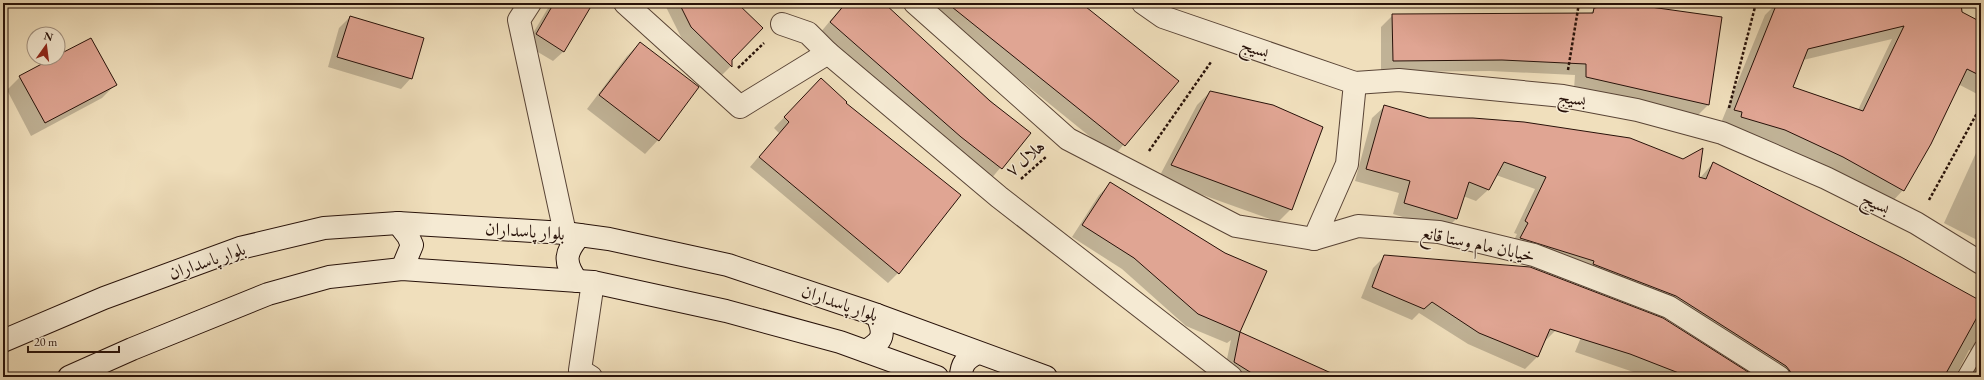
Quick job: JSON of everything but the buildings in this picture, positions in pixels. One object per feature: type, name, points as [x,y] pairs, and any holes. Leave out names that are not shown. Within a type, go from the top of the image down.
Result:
[{"type":"street","points":[[530,3],[519,20],[573,234],[567,258],[569,270],[585,281],[580,370],[591,377]]},
{"type":"street","points":[[625,3],[740,107],[828,53]]},
{"type":"street","points":[[915,3],[1068,139],[1236,226],[1314,239],[1347,164],[1355,83]]},
{"type":"street","name":"بسیج","points":[[1143,3],[1163,17],[1228,38],[1355,83],[1399,80],[1563,96],[1638,110],[1722,133],[1826,178],[1916,223],[1981,263]]},
{"type":"street","points":[[782,24],[808,33],[828,53],[1000,197],[1231,377]]},
{"type":"street","points":[[398,223],[408,236],[412,245],[402,269]]},
{"type":"street","name":"بلوار پاسداران","points":[[3,341],[104,298],[240,248],[324,228],[398,223],[573,234],[609,239],[728,265],[878,315],[977,353],[1046,377]]},
{"type":"street","name":"خیابان مام وستا قانع","points":[[1314,239],[1358,226],[1439,232],[1534,255],[1669,307],[1779,377]]},
{"type":"street","name":"بلوار پاسداران","points":[[69,377],[132,348],[268,294],[329,277],[402,269],[585,281],[726,311],[866,351],[937,377]]},
{"type":"street","points":[[866,351],[877,344],[882,337],[882,327],[878,315]]},
{"type":"street","points":[[960,377],[961,366],[968,358],[977,353]]},
{"type":"lane","points":[[1962,377],[1981,346]]},
{"type":"path","points":[[1563,96],[1580,3]]},
{"type":"path","points":[[1722,133],[1756,3]]},
{"type":"path","points":[[715,84],[742,66],[782,24]]},
{"type":"path","points":[[1134,173],[1228,38]]},
{"type":"path","points":[[1916,223],[1981,106]]},
{"type":"path","name":"هلال ۷","points":[[1000,197],[1068,139]]}]
